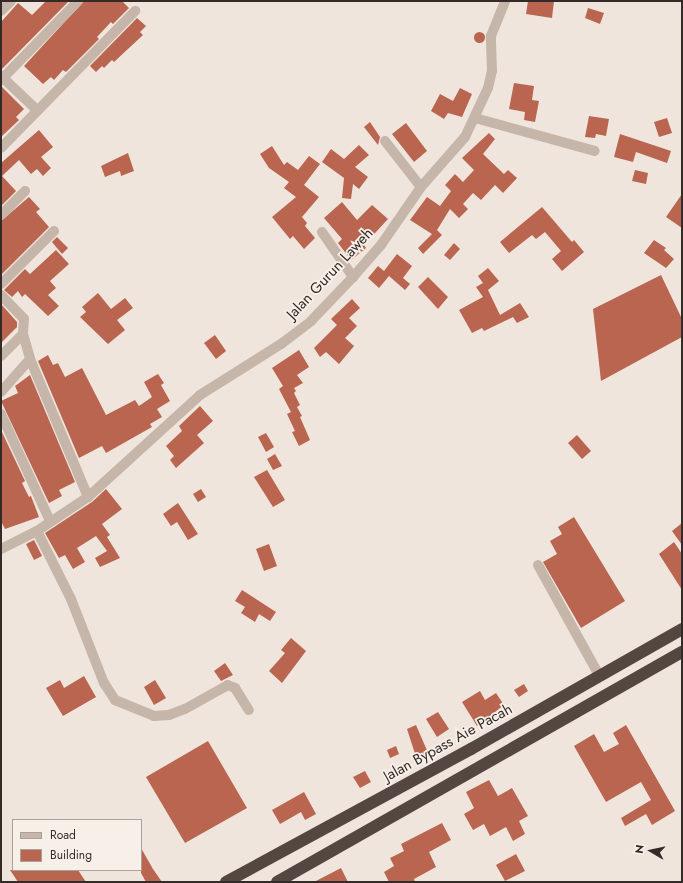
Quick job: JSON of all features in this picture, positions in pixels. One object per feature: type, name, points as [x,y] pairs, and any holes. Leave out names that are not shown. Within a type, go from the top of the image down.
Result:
[{"type":"highway","name":"Jalan Bypass Aie Pacah","points":[[226,882],[471,749],[682,628]]},
{"type":"highway","points":[[277,882],[682,652]]},
{"type":"street","points":[[1,11],[11,1]]},
{"type":"street","points":[[37,110],[2,78],[78,1]]},
{"type":"street","name":"Jalan Gurun Laweh","points":[[2,545],[37,531],[88,497],[200,395],[281,344],[311,321],[353,277],[381,245],[421,186],[465,137],[488,88],[492,71],[491,36],[505,1]]},
{"type":"street","points":[[1,148],[135,11]]},
{"type":"street","points":[[475,118],[595,151]]},
{"type":"street","points":[[385,140],[421,186]]},
{"type":"street","points":[[1,215],[25,191]]},
{"type":"street","points":[[1,284],[54,231]]},
{"type":"street","points":[[322,232],[353,277]]},
{"type":"street","points":[[1,295],[24,320],[23,334],[30,359],[88,497]]},
{"type":"street","points":[[1,356],[23,334]]},
{"type":"street","points":[[1,392],[30,359]]},
{"type":"street","points":[[1,414],[50,521]]},
{"type":"street","points":[[37,531],[71,599],[104,683],[115,700],[154,716],[169,715],[186,709],[228,685],[235,688],[249,710]]},
{"type":"street","points":[[538,565],[599,675]]},
{"type":"building","points":[[46,1],[69,1],[1,70],[1,22],[18,3],[32,15]]},
{"type":"building","points":[[84,1],[122,1],[129,8],[113,24],[111,22],[97,37],[99,39],[66,72],[63,70],[54,80],[51,77],[43,84],[24,66]]},
{"type":"building","points":[[528,1],[554,1],[552,18],[526,14]]},
{"type":"building","points":[[588,8],[604,13],[600,24],[585,18]]},
{"type":"building","points":[[137,18],[146,26],[140,32],[143,35],[114,62],[112,60],[104,68],[102,66],[96,72],[90,66]]},
{"type":"building","points":[[477,32],[481,32],[483,33],[483,41],[477,42],[474,39],[474,35]]},
{"type":"building","points":[[514,83],[534,86],[532,100],[539,101],[535,122],[524,120],[525,112],[509,109]]},
{"type":"building","points":[[1,86],[24,109],[16,117],[19,120],[1,137]]},
{"type":"building","points":[[460,88],[472,94],[462,117],[448,113],[444,119],[431,111],[440,94],[453,101]]},
{"type":"building","points":[[589,116],[609,119],[606,136],[596,134],[595,138],[585,137]]},
{"type":"building","points":[[667,118],[672,133],[659,137],[654,122]]},
{"type":"building","points":[[370,122],[380,137],[378,145],[364,127]]},
{"type":"building","points":[[406,123],[427,151],[414,162],[392,134]]},
{"type":"building","points":[[39,130],[53,147],[41,157],[51,168],[43,176],[37,169],[31,174],[19,160],[2,176],[16,191],[1,206],[1,163]]},
{"type":"building","points":[[489,133],[495,139],[483,154],[504,174],[508,170],[517,178],[503,193],[495,185],[481,200],[473,193],[463,204],[468,209],[459,218],[450,209],[437,230],[442,235],[423,254],[418,248],[432,234],[410,220],[427,197],[440,206],[451,191],[445,185],[455,174],[463,182],[474,170],[462,158]]},
{"type":"building","points":[[620,134],[671,151],[667,163],[636,152],[633,162],[614,157]]},
{"type":"building","points":[[359,145],[369,155],[355,167],[368,177],[359,189],[353,184],[351,199],[342,198],[344,178],[322,162],[331,149],[344,159]]},
{"type":"building","points":[[272,146],[284,165],[287,162],[298,170],[309,156],[320,164],[304,185],[319,197],[302,217],[307,223],[305,226],[315,238],[304,249],[293,236],[290,239],[272,217],[296,197],[284,188],[289,182],[269,168],[260,154]]},
{"type":"building","points":[[128,153],[134,171],[121,176],[120,171],[105,177],[101,166]]},
{"type":"building","points":[[635,170],[648,173],[646,184],[632,181]]},
{"type":"building","points":[[682,194],[682,228],[666,217]]},
{"type":"building","points":[[29,197],[40,209],[36,212],[49,227],[1,275],[1,221]]},
{"type":"building","points":[[342,202],[357,220],[372,205],[388,219],[364,245],[366,248],[351,260],[338,243],[342,239],[324,218]]},
{"type":"building","points":[[542,207],[572,242],[574,240],[584,252],[562,271],[552,259],[561,251],[545,232],[536,239],[532,235],[509,253],[500,242]]},
{"type":"building","points":[[57,237],[68,248],[62,254],[52,242]]},
{"type":"building","points":[[654,240],[666,248],[664,250],[674,259],[666,268],[644,253]]},
{"type":"building","points":[[454,243],[460,249],[450,260],[444,255]]},
{"type":"building","points":[[56,250],[69,264],[50,281],[56,288],[48,295],[59,306],[48,316],[25,294],[22,297],[18,291],[12,297],[4,290],[25,269],[30,274]]},
{"type":"building","points":[[397,254],[412,266],[403,278],[410,284],[405,290],[389,276],[379,288],[368,278],[378,266],[384,271]]},
{"type":"building","points":[[488,268],[499,281],[488,290],[500,315],[520,303],[529,317],[517,323],[513,317],[484,331],[482,328],[472,333],[459,310],[483,297],[476,287],[483,283],[478,276]]},
{"type":"building","points":[[661,275],[682,319],[682,337],[601,381],[593,309]]},
{"type":"building","points":[[428,277],[448,297],[438,309],[418,287]]},
{"type":"building","points":[[98,293],[111,309],[125,298],[133,308],[117,320],[125,330],[108,344],[80,317],[86,312],[82,307]]},
{"type":"building","points":[[352,299],[360,308],[349,318],[357,326],[345,338],[354,346],[339,364],[326,352],[320,357],[314,348],[337,325],[331,319]]},
{"type":"building","points":[[1,304],[17,322],[17,327],[1,343]]},
{"type":"building","points":[[215,335],[226,351],[216,359],[204,343]]},
{"type":"building","points":[[299,350],[309,367],[297,375],[303,383],[294,388],[296,391],[294,393],[300,405],[297,407],[302,416],[300,417],[310,440],[299,446],[292,432],[295,431],[287,414],[291,412],[279,389],[283,386],[272,368]]},
{"type":"building","points":[[48,355],[53,365],[58,363],[65,377],[82,368],[106,415],[135,400],[139,406],[152,397],[144,382],[158,374],[164,383],[161,385],[170,401],[157,409],[162,417],[150,424],[152,427],[106,453],[102,446],[79,458],[38,361]]},
{"type":"building","points":[[30,375],[75,482],[59,490],[62,496],[49,503],[1,401],[18,393],[15,386]]},
{"type":"building","points":[[200,406],[213,421],[197,435],[204,443],[176,468],[170,460],[174,456],[166,446],[182,431],[179,426]]},
{"type":"building","points":[[1,430],[25,481],[22,483],[29,497],[31,496],[39,517],[5,529],[1,521]]},
{"type":"building","points":[[266,433],[274,447],[266,452],[258,437]]},
{"type":"building","points":[[577,435],[591,451],[582,459],[568,443]]},
{"type":"building","points":[[275,454],[282,466],[273,470],[267,459]]},
{"type":"building","points":[[267,470],[285,500],[273,507],[254,477]]},
{"type":"building","points":[[106,489],[122,509],[102,524],[110,535],[107,537],[120,558],[100,567],[95,558],[107,551],[96,536],[77,548],[85,562],[73,569],[65,555],[59,558],[45,533],[92,502]]},
{"type":"building","points":[[201,489],[206,497],[198,502],[193,494]]},
{"type":"building","points":[[178,503],[198,534],[188,540],[177,522],[171,526],[163,514]]},
{"type":"building","points":[[574,517],[625,601],[581,628],[543,562],[557,554],[550,541],[562,534],[558,527]]},
{"type":"building","points":[[682,523],[682,545],[672,531]]},
{"type":"building","points":[[34,540],[42,556],[34,560],[26,544]]},
{"type":"building","points":[[674,542],[682,554],[682,590],[659,554]]},
{"type":"building","points":[[269,544],[277,566],[264,571],[256,549]]},
{"type":"building","points":[[242,590],[276,612],[270,621],[259,614],[255,622],[241,613],[245,607],[235,601]]},
{"type":"building","points":[[291,638],[306,651],[282,683],[269,671],[285,653],[281,650]]},
{"type":"building","points":[[225,663],[233,675],[221,681],[214,671]]},
{"type":"building","points":[[84,676],[96,697],[63,716],[46,688],[60,680],[64,688]]},
{"type":"building","points":[[155,680],[166,698],[154,705],[144,687]]},
{"type":"building","points":[[524,684],[528,691],[519,697],[514,690]]},
{"type":"building","points":[[480,691],[485,700],[496,693],[504,705],[477,726],[462,702]]},
{"type":"building","points":[[438,712],[449,729],[437,737],[426,719]]},
{"type":"building","points":[[416,725],[429,755],[417,760],[407,729]]},
{"type":"building","points":[[626,725],[675,811],[652,825],[646,814],[625,826],[621,818],[651,800],[641,782],[606,802],[574,746],[594,734],[604,752],[619,744],[613,733]]},
{"type":"building","points":[[208,741],[247,808],[185,843],[146,777]]},
{"type":"building","points":[[396,746],[399,754],[390,758],[387,750]]},
{"type":"building","points":[[365,771],[371,782],[360,788],[353,777]]},
{"type":"building","points":[[489,780],[498,796],[512,788],[528,816],[519,821],[525,834],[513,841],[506,827],[490,836],[484,824],[473,830],[464,814],[474,808],[466,792]]},
{"type":"building","points":[[304,792],[316,814],[305,820],[301,812],[280,824],[272,810]]},
{"type":"building","points":[[442,823],[451,840],[429,852],[436,867],[414,879],[415,882],[389,882],[384,872],[394,866],[390,858],[404,851],[401,844]]},
{"type":"building","points":[[142,850],[162,882],[146,882],[141,873]]},
{"type":"building","points":[[516,854],[525,871],[505,881],[496,865]]},
{"type":"building","points":[[341,868],[348,882],[314,882]]},
{"type":"building","points":[[10,870],[79,871],[86,882],[18,882]]}]
